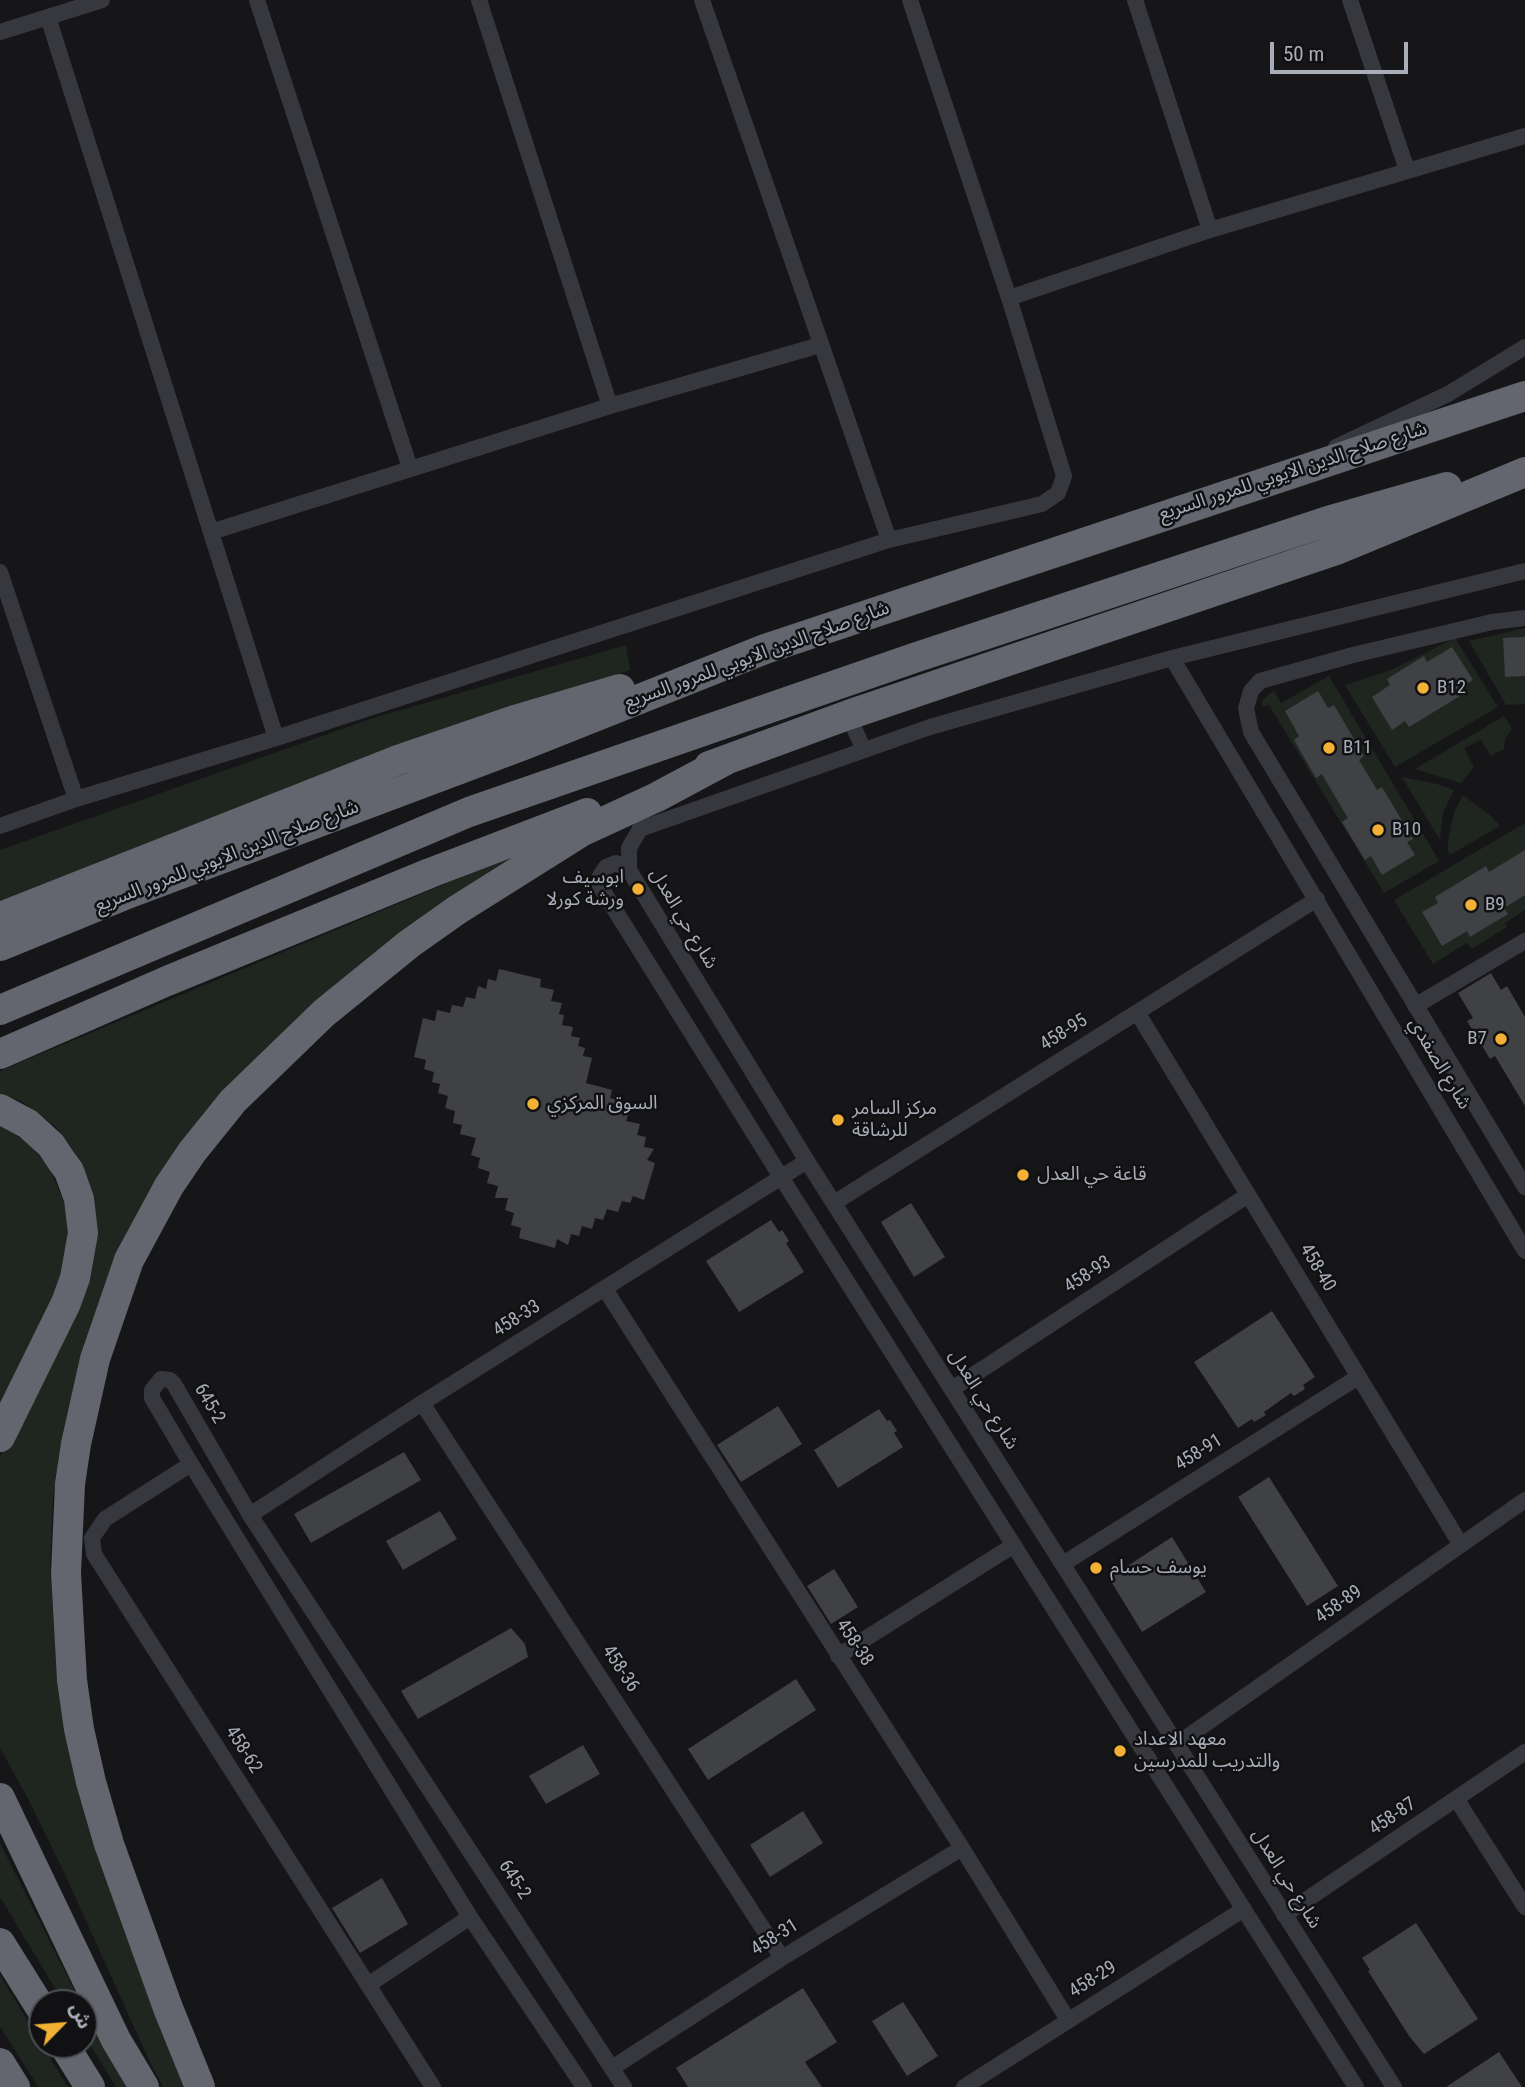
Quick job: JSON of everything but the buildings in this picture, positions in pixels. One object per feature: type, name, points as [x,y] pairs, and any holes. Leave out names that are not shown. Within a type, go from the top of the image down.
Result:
[{"type":"highway","name":"شارع صلاح الدين الايوبي للمرور السريع","points":[[0,946],[122,896],[524,745],[765,649],[1525,396]]},
{"type":"highway","points":[[0,1010],[470,812],[914,658],[1315,525],[1525,464]]},
{"type":"highway","points":[[0,1054],[167,981],[430,873],[726,760],[848,715],[1339,549],[1525,472]]},
{"type":"highway","points":[[0,917],[453,739],[586,698],[765,649]]},
{"type":"highway","points":[[200,2087],[168,2008],[109,1844],[85,1755],[72,1680],[66,1573],[70,1483],[94,1359],[129,1260],[169,1186],[192,1152],[233,1101],[324,1013],[410,944],[468,903],[581,832],[657,797],[726,760]]},
{"type":"highway","points":[[0,1109],[16,1116],[51,1144],[69,1171],[82,1215],[80,1254],[66,1303],[0,1437]]},
{"type":"highway","points":[[0,1798],[116,2040],[144,2087]]},
{"type":"highway","points":[[0,1943],[29,1989]]},
{"type":"highway","points":[[73,2059],[90,2087]]},
{"type":"highway","points":[[0,2063],[15,2087]]},
{"type":"street","points":[[0,32],[102,0]]},
{"type":"street","points":[[257,0],[410,468]]},
{"type":"street","points":[[479,0],[610,406]]},
{"type":"street","points":[[702,0],[889,540]]},
{"type":"street","points":[[0,826],[76,799],[276,738],[889,540],[1042,504],[1058,493],[1064,477],[1009,298],[910,0]]},
{"type":"street","points":[[1135,0],[1210,230]]},
{"type":"street","points":[[1350,0],[1407,170]]},
{"type":"street","points":[[48,17],[276,738]]},
{"type":"street","points":[[1009,298],[1210,230],[1525,136]]},
{"type":"street","points":[[211,533],[610,406],[820,345]]},
{"type":"street","points":[[1306,468],[1337,446],[1448,394],[1525,347]]},
{"type":"street","points":[[629,870],[629,848],[640,830],[930,727],[1172,658],[1525,571]]},
{"type":"street","points":[[0,572],[5,607],[76,799]]},
{"type":"street","points":[[1525,618],[1467,628],[1353,655],[1260,681],[1248,698],[1246,708],[1251,732],[1525,1187]]},
{"type":"street","name":"شارع الصفدي","points":[[1172,658],[1525,1251]]},
{"type":"street","points":[[848,715],[864,750]]},
{"type":"street","name":"شارع حي العدل","points":[[1354,2086],[600,886],[600,876],[606,867],[616,863],[629,870],[807,1161],[1394,2087]]},
{"type":"street","name":"458-95","points":[[834,1203],[1317,899]]},
{"type":"street","points":[[1415,1006],[1525,942]]},
{"type":"street","name":"458-40","points":[[1137,1012],[1461,1545]]},
{"type":"street","name":"458-33","points":[[250,1515],[422,1403],[807,1161]]},
{"type":"street","name":"458-93","points":[[952,1390],[1248,1195]]},
{"type":"street","name":"458-38","points":[[605,1289],[962,1848],[1068,2020]]},
{"type":"street","name":"458-91","points":[[1063,1564],[1358,1377]]},
{"type":"street","name":"645-2","points":[[584,2087],[470,1917],[220,1513],[152,1398],[152,1390],[161,1380],[170,1380],[174,1384],[250,1515],[624,2087]]},
{"type":"street","name":"458-36","points":[[422,1403],[782,1958]]},
{"type":"street","name":"458-62","points":[[191,1464],[105,1519],[92,1538],[94,1554],[433,2087]]},
{"type":"street","points":[[220,1513],[240,1499]]},
{"type":"street","name":"458-89","points":[[1177,1744],[1525,1500]]},
{"type":"street","points":[[838,1656],[1014,1545]]},
{"type":"street","name":"458-87","points":[[1284,1915],[1525,1752]]},
{"type":"street","points":[[1457,1800],[1525,1907]]},
{"type":"street","name":"458-31","points":[[612,2068],[782,1958],[962,1848]]},
{"type":"street","name":"458-29","points":[[964,2087],[1244,1909]]},
{"type":"street","points":[[368,1985],[470,1917]]},
{"type":"shaded area","points":[[1525,628],[1525,704],[1506,705],[1469,641]]},
{"type":"shaded area","points":[[1455,638],[1498,707],[1395,767],[1345,685],[1391,670]]},
{"type":"shaded area","points":[[626,645],[630,670],[376,753],[0,901],[0,850],[373,718]]},
{"type":"shaded area","points":[[1329,676],[1439,861],[1384,893],[1269,705],[1262,705],[1263,699],[1274,691],[1281,703]]},
{"type":"shaded area","points":[[1504,716],[1512,729],[1505,739],[1504,749],[1491,756],[1481,740],[1464,748],[1474,767],[1461,783],[1415,769]]},
{"type":"shaded area","points":[[1402,777],[1454,790],[1443,813],[1440,840]]},
{"type":"shaded area","points":[[1463,795],[1500,826],[1450,855],[1447,849],[1451,825]]},
{"type":"shaded area","points":[[1525,823],[1525,910],[1505,923],[1507,927],[1472,949],[1467,943],[1433,964],[1394,900]]},
{"type":"shaded area","points":[[533,847],[272,1044],[83,1358],[63,1434],[53,1497],[50,1566],[56,1661],[189,2087],[163,2087],[63,1870],[0,1748],[0,1457],[48,1369],[82,1165],[55,1126],[21,1101],[0,1094],[0,1071]]},
{"type":"shaded area","points":[[0,1125],[27,1142],[50,1168],[66,1208],[69,1231],[63,1278],[0,1414]]},
{"type":"shaded area","points":[[0,1843],[74,1989],[56,1989],[0,1897]]},
{"type":"shaded area","points":[[0,1975],[28,2021],[28,2059],[51,2059],[68,2087],[38,2087],[0,2026]]},
{"type":"shaded area","points":[[98,2035],[127,2087],[116,2087],[98,2058]]},
{"type":"place","name":"B12","points":[[1423,688]]},
{"type":"place","name":"B11","points":[[1329,748]]},
{"type":"place","name":"B10","points":[[1378,830]]},
{"type":"place","name":"ابوسيف ورشة كورلا","points":[[638,889]]},
{"type":"place","name":"B9","points":[[1471,905]]},
{"type":"place","name":"B7","points":[[1501,1039]]},
{"type":"place","name":"السوق المركزي","points":[[533,1104]]},
{"type":"place","name":"مركز السامر للرشاقة","points":[[838,1120]]},
{"type":"place","name":"قاعة حي العدل","points":[[1023,1175]]},
{"type":"place","name":"يوسف حسام","points":[[1096,1568]]},
{"type":"place","name":"معهد الاعداد والتدريب للمدرسين","points":[[1120,1751]]}]
